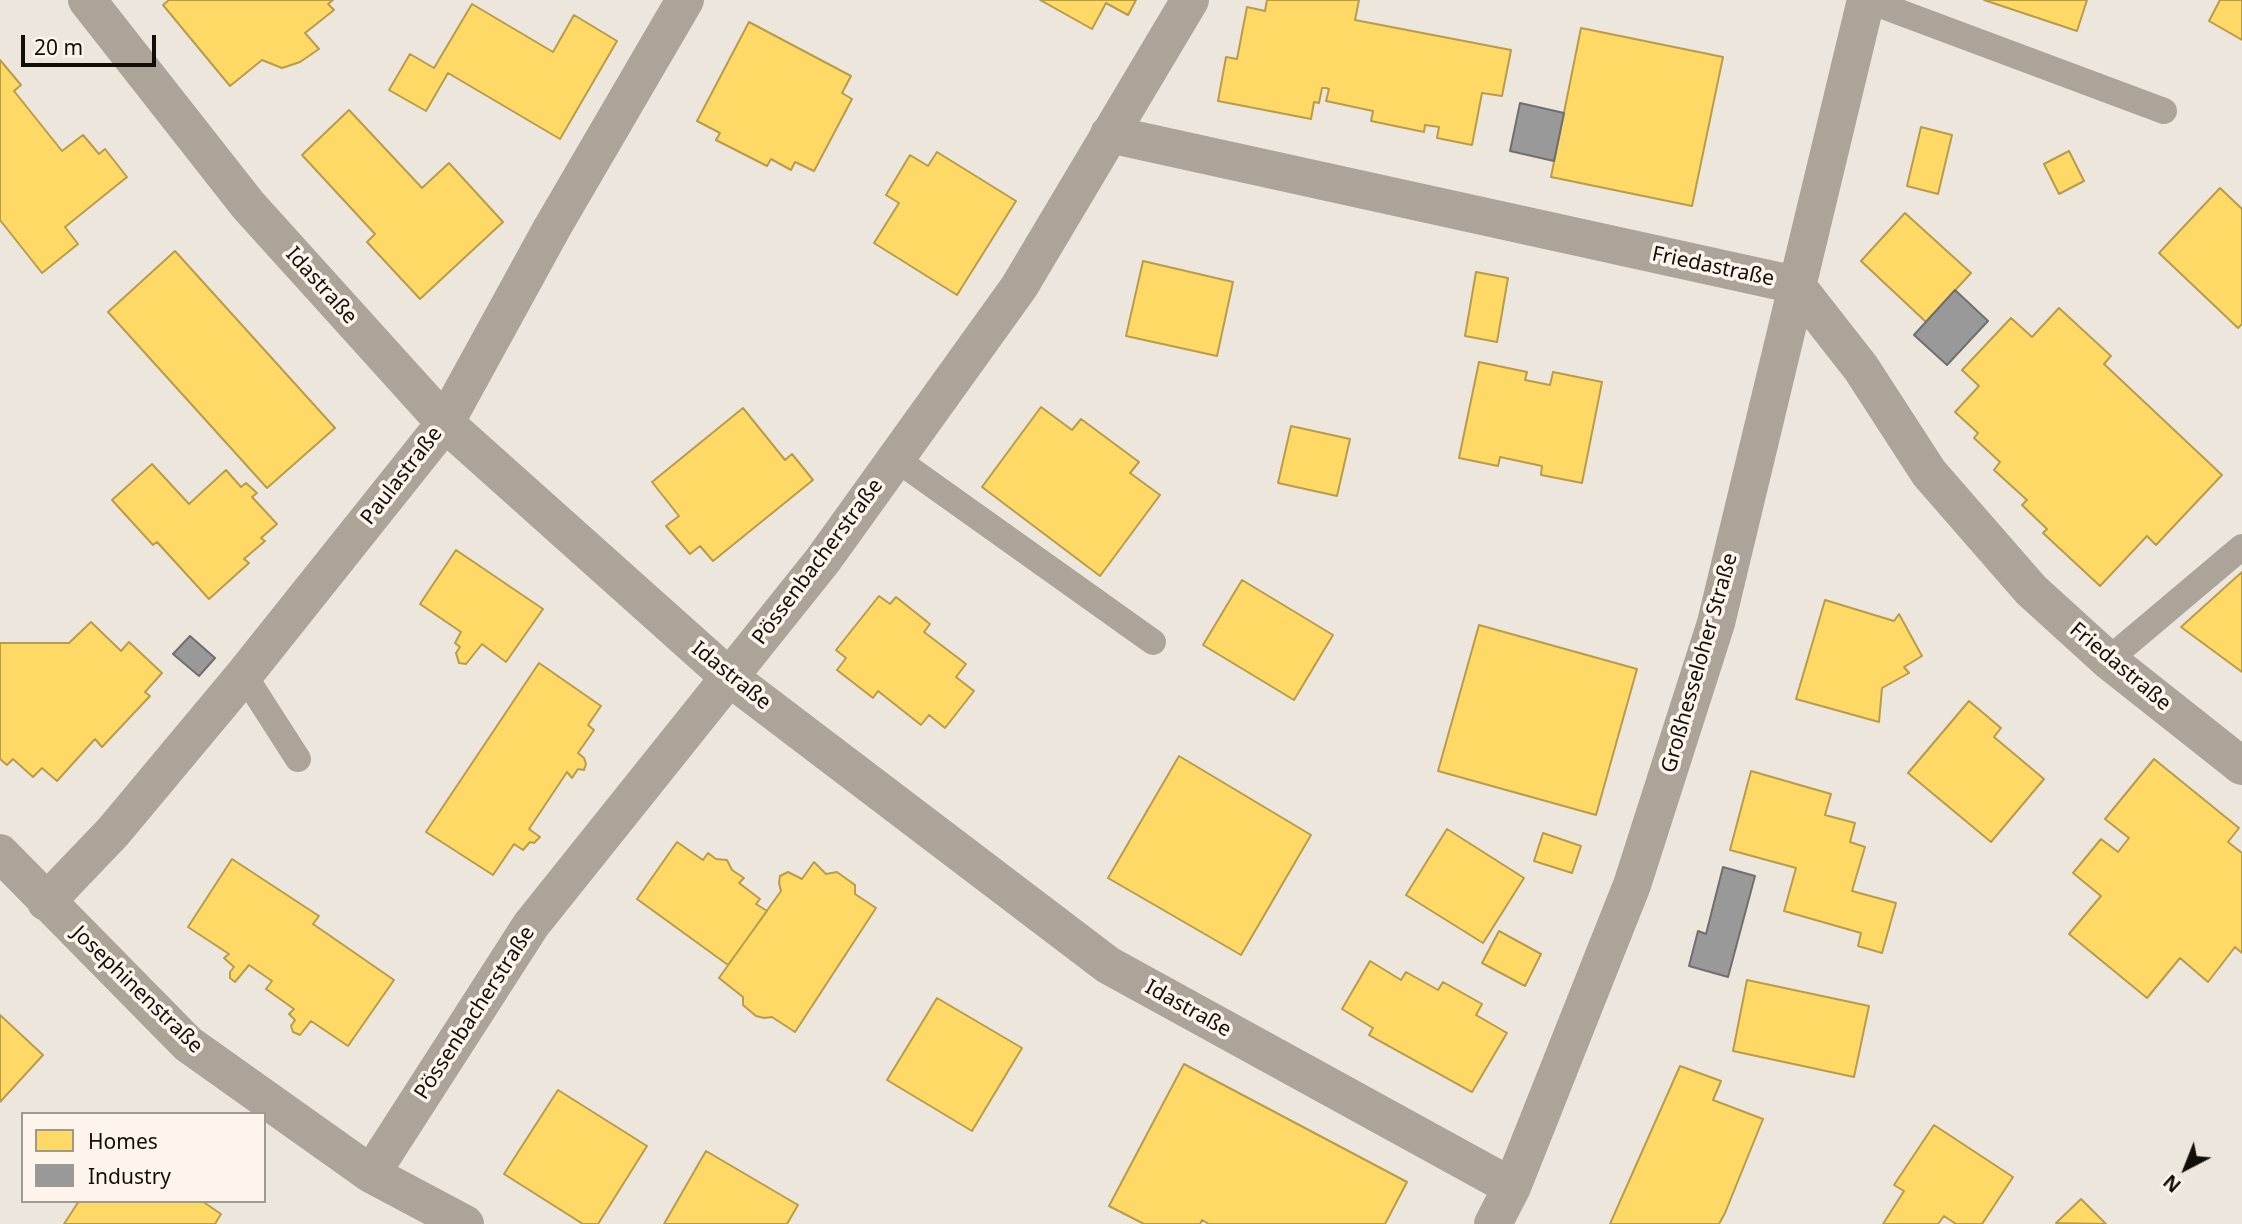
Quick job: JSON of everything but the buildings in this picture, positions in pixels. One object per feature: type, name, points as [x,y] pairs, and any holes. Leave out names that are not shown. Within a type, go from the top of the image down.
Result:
[{"type":"street","name":"Idastraße","points":[[87,0],[248,205],[445,423],[729,677],[1108,965],[1512,1187]]},
{"type":"street","name":"Paulastraße","points":[[46,902],[113,832],[244,675],[445,423],[552,228],[685,0]]},
{"type":"street","name":"Pössenbacherstraße","points":[[371,1174],[531,925],[823,561],[1019,287],[1190,0]]},
{"type":"street","name":"Großhesseloher Straße","points":[[1493,1224],[1512,1187],[1632,885],[1716,623],[1866,0]]},
{"type":"street","name":"Friedastraße","points":[[1108,134],[1796,285],[1861,368],[1929,473],[2031,590],[2108,660],[2242,766]]},
{"type":"street","name":"Josephinenstraße","points":[[0,853],[188,1044],[371,1174],[465,1224]]},
{"type":"lane","points":[[1866,0],[2164,111]]},
{"type":"lane","points":[[896,459],[1153,642]]},
{"type":"lane","points":[[2108,660],[2242,547]]},
{"type":"lane","points":[[244,675],[298,759]]}]
